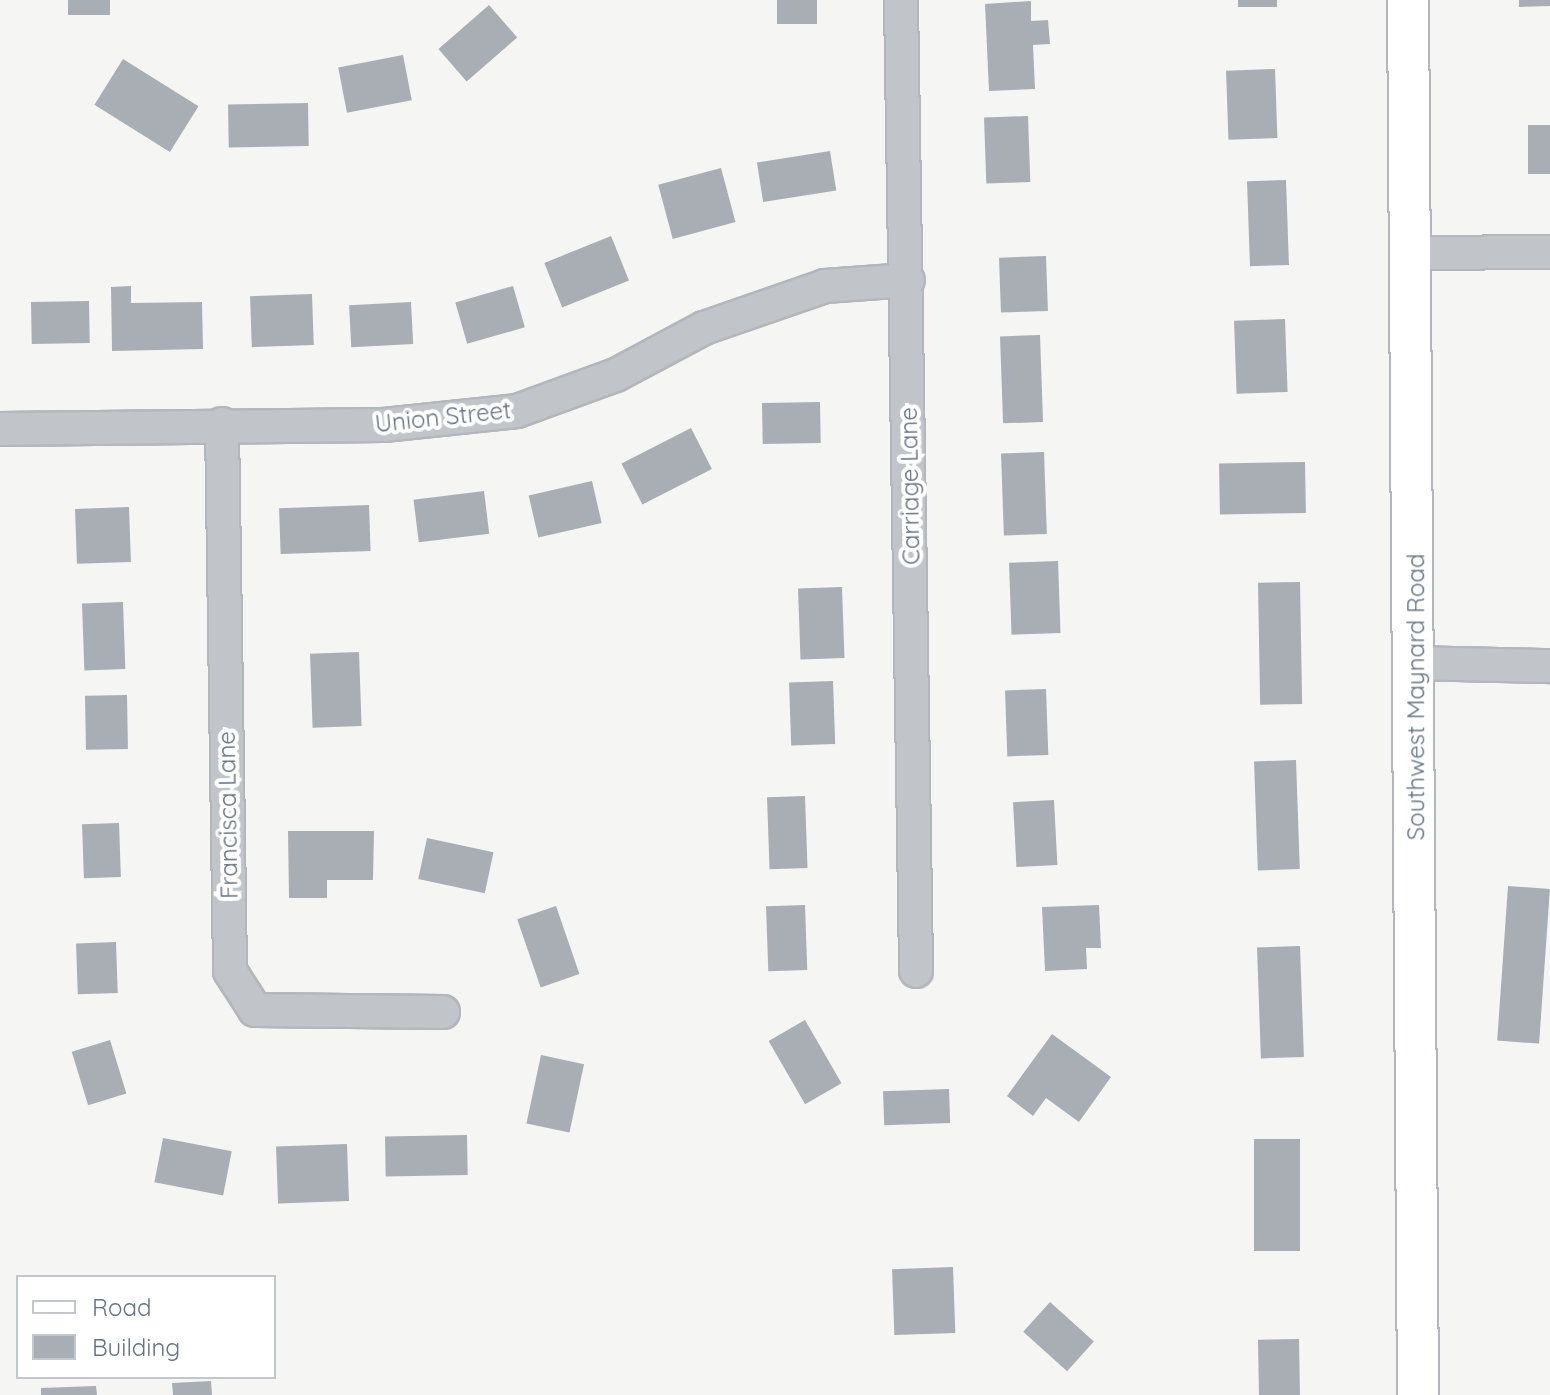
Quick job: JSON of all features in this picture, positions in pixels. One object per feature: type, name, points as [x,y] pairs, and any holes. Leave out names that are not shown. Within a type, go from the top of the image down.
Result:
[{"type":"main road","name":"Southwest Maynard Road","points":[[1408,0],[1413,253],[1418,1395]]},
{"type":"street","name":"Carriage Lane","points":[[901,0],[908,280],[916,971]]},
{"type":"street","points":[[1413,253],[1550,252]]},
{"type":"street","name":"Union Street","points":[[0,429],[222,424],[384,425],[517,411],[616,375],[704,328],[825,286],[908,280]]},
{"type":"street","name":"Francisca Lane","points":[[222,424],[230,971],[255,1010],[443,1012]]},
{"type":"street","points":[[1415,663],[1550,666]]},
{"type":"building","points":[[68,0],[110,0],[110,15],[68,15]]},
{"type":"building","points":[[777,0],[817,0],[817,24],[777,24]]},
{"type":"building","points":[[1238,0],[1277,0],[1277,7],[1238,7]]},
{"type":"building","points":[[1519,0],[1550,0],[1550,6],[1519,7]]},
{"type":"building","points":[[1031,1],[1031,21],[1048,20],[1050,44],[1033,45],[1035,89],[989,91],[985,4]]},
{"type":"building","points":[[489,5],[517,37],[467,81],[438,49]]},
{"type":"building","points":[[403,55],[412,100],[347,113],[338,68]]},
{"type":"building","points":[[123,59],[198,106],[170,152],[94,105]]},
{"type":"building","points":[[1275,69],[1277,138],[1228,140],[1226,71]]},
{"type":"building","points":[[308,103],[309,146],[229,147],[228,104]]},
{"type":"building","points":[[1028,116],[1030,182],[986,183],[984,118]]},
{"type":"building","points":[[1528,125],[1550,125],[1550,174],[1528,174]]},
{"type":"building","points":[[830,151],[836,191],[763,202],[757,163]]},
{"type":"building","points":[[721,168],[735,222],[673,239],[658,185]]},
{"type":"building","points":[[1286,180],[1289,265],[1250,266],[1247,181]]},
{"type":"building","points":[[611,236],[629,281],[562,307],[544,263]]},
{"type":"building","points":[[1046,256],[1048,311],[1001,313],[999,258]]},
{"type":"building","points":[[131,286],[131,303],[202,302],[203,349],[112,351],[111,287]]},
{"type":"building","points":[[513,286],[525,327],[467,344],[455,303]]},
{"type":"building","points":[[312,294],[314,345],[252,347],[250,296]]},
{"type":"building","points":[[89,301],[90,343],[32,344],[31,302]]},
{"type":"building","points":[[411,302],[413,344],[351,347],[349,305]]},
{"type":"building","points":[[1285,319],[1288,392],[1237,394],[1234,321]]},
{"type":"building","points":[[1040,335],[1043,422],[1003,423],[1000,336]]},
{"type":"building","points":[[820,402],[821,443],[763,444],[762,403]]},
{"type":"building","points":[[691,428],[712,469],[642,504],[622,463]]},
{"type":"building","points":[[1044,452],[1047,534],[1004,535],[1001,454]]},
{"type":"building","points":[[1305,462],[1306,513],[1220,514],[1219,464]]},
{"type":"building","points":[[592,481],[602,523],[538,538],[529,496]]},
{"type":"building","points":[[484,491],[489,534],[419,542],[414,500]]},
{"type":"building","points":[[369,505],[371,551],[281,554],[279,508]]},
{"type":"building","points":[[129,507],[131,562],[77,564],[75,509]]},
{"type":"building","points":[[1058,561],[1061,633],[1012,635],[1009,563]]},
{"type":"building","points":[[1300,582],[1302,704],[1260,705],[1258,583]]},
{"type":"building","points":[[842,587],[844,658],[801,659],[798,589]]},
{"type":"building","points":[[123,602],[125,669],[84,670],[82,603]]},
{"type":"building","points":[[359,652],[362,726],[313,728],[310,654]]},
{"type":"building","points":[[833,681],[835,744],[791,745],[789,683]]},
{"type":"building","points":[[1046,689],[1048,755],[1007,756],[1005,690]]},
{"type":"building","points":[[127,695],[128,749],[86,750],[85,696]]},
{"type":"building","points":[[1296,760],[1300,869],[1258,870],[1254,761]]},
{"type":"building","points":[[805,796],[808,868],[770,869],[767,797]]},
{"type":"building","points":[[1054,800],[1057,865],[1016,867],[1013,802]]},
{"type":"building","points":[[119,823],[121,877],[84,878],[82,824]]},
{"type":"building","points":[[288,831],[374,831],[373,880],[327,880],[327,898],[289,898]]},
{"type":"building","points":[[427,838],[494,852],[485,893],[418,879]]},
{"type":"building","points":[[1508,886],[1550,889],[1539,1044],[1497,1041]]},
{"type":"building","points":[[805,905],[807,970],[768,971],[766,906]]},
{"type":"building","points":[[1099,905],[1101,948],[1086,948],[1087,969],[1045,971],[1042,907]]},
{"type":"building","points":[[556,906],[579,974],[541,987],[517,919]]},
{"type":"building","points":[[116,942],[118,993],[78,994],[76,943]]},
{"type":"building","points":[[1300,946],[1304,1057],[1261,1058],[1257,948]]},
{"type":"building","points":[[805,1020],[842,1083],[805,1104],[769,1041]]},
{"type":"building","points":[[1052,1034],[1111,1077],[1079,1122],[1046,1098],[1033,1116],[1007,1096]]},
{"type":"building","points":[[110,1040],[126,1094],[88,1105],[72,1052]]},
{"type":"building","points":[[541,1055],[584,1064],[569,1133],[526,1123]]},
{"type":"building","points":[[949,1089],[950,1123],[884,1125],[883,1091]]},
{"type":"building","points":[[467,1135],[468,1175],[386,1176],[385,1136]]},
{"type":"building","points":[[163,1138],[232,1151],[223,1196],[154,1182]]},
{"type":"building","points":[[1254,1139],[1300,1139],[1300,1251],[1254,1251]]},
{"type":"building","points":[[347,1144],[349,1201],[278,1203],[276,1146]]},
{"type":"building","points":[[953,1267],[955,1333],[894,1335],[892,1269]]},
{"type":"building","points":[[1050,1302],[1094,1341],[1067,1371],[1023,1332]]},
{"type":"building","points":[[1299,1339],[1300,1395],[1259,1395],[1258,1340]]},
{"type":"building","points":[[211,1381],[212,1395],[173,1395],[172,1383]]},
{"type":"building","points":[[96,1386],[97,1395],[41,1395],[41,1388]]}]
